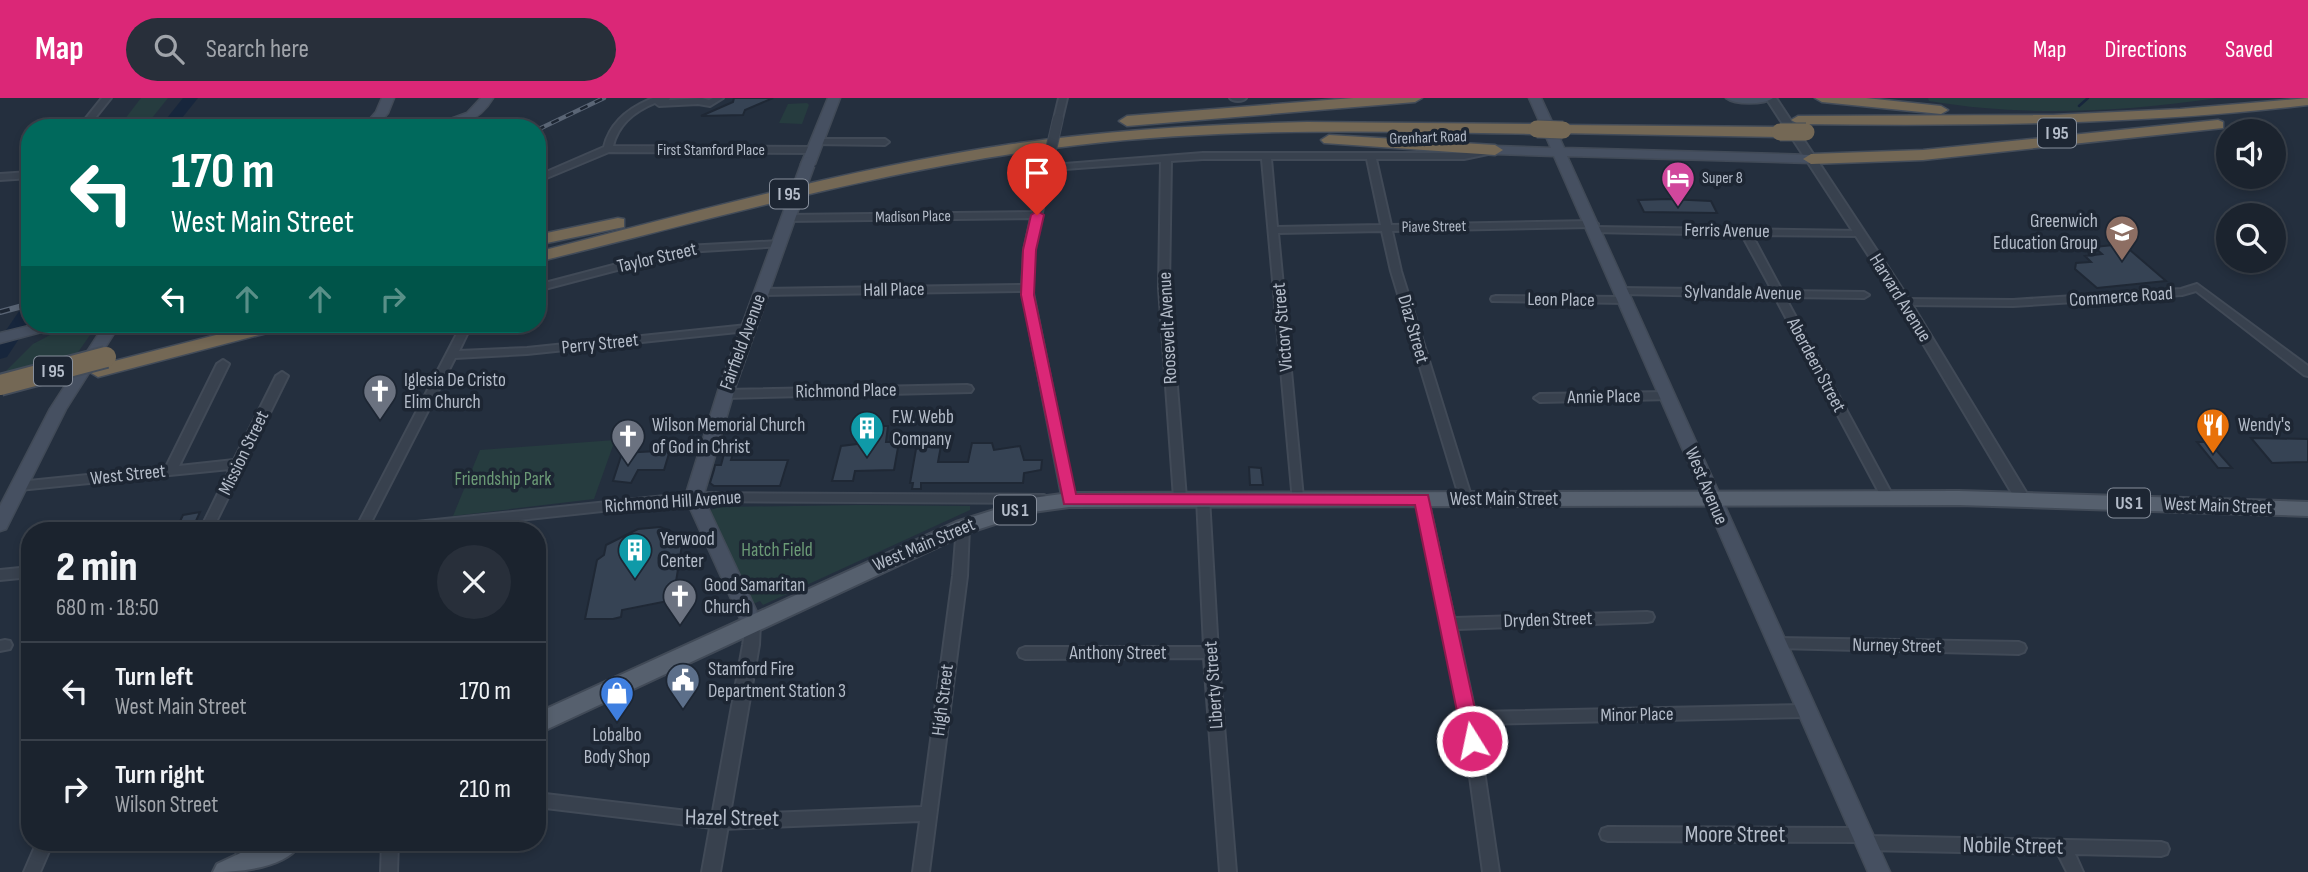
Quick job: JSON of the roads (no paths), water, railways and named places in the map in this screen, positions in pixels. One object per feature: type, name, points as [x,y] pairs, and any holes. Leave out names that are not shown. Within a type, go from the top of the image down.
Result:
[{"type":"highway","points":[[1101,124],[1193,114],[1415,98]]},
{"type":"highway","points":[[1822,98],[1996,115],[2152,117]]},
{"type":"highway","name":"I 95","points":[[546,244],[874,160],[983,139],[1101,124],[1277,115],[1560,124],[1802,126],[2152,117],[2308,102]]},
{"type":"highway","name":"I 95","points":[[2278,119],[2308,116]]},
{"type":"highway","name":"I 95","points":[[546,255],[901,168],[1020,147],[1138,134],[1295,127],[1534,123]]},
{"type":"highway","points":[[1811,159],[1913,155],[2216,125]]},
{"type":"highway","name":"I 95","points":[[1802,126],[2028,134],[2216,125]]},
{"type":"highway","points":[[1138,134],[1260,135],[1495,150]]},
{"type":"highway","points":[[546,238],[644,217]]},
{"type":"highway","name":"I 95","points":[[102,364],[206,333]]},
{"type":"highway","name":"I 95","points":[[0,385],[240,333]]},
{"type":"highway","points":[[0,398],[102,364]]},
{"type":"main road","points":[[376,119],[388,98]]},
{"type":"main road","points":[[463,119],[483,107],[487,98]]},
{"type":"main road","name":"Fairfield Avenue","points":[[694,498],[724,394],[747,328],[834,98]]},
{"type":"main road","name":"West Avenue","points":[[1535,98],[1878,872]]},
{"type":"main road","points":[[1732,98],[1769,98]]},
{"type":"main road","name":"Grenhart Road","points":[[1495,150],[1811,159]]},
{"type":"main road","points":[[0,338],[21,333]]},
{"type":"main road","points":[[0,524],[65,397],[106,333]]},
{"type":"main road","points":[[694,498],[752,623]]},
{"type":"main road","name":"West Main Street","points":[[546,720],[963,527],[1032,505],[1069,500],[1888,498],[2308,509]]},
{"type":"main road","points":[[238,859],[262,851]]},
{"type":"street","points":[[90,119],[107,98]]},
{"type":"street","points":[[608,149],[614,129],[645,104],[666,98]]},
{"type":"street","points":[[645,104],[698,100],[710,103],[719,98]]},
{"type":"street","points":[[1063,98],[1029,250],[1027,288],[1069,500]]},
{"type":"street","points":[[1234,98],[1242,98]]},
{"type":"street","name":"Harvard Avenue","points":[[1769,98],[1904,302],[2024,500]]},
{"type":"street","name":"First Stamford Place","points":[[546,174],[608,149],[813,152],[885,142]]},
{"type":"street","name":"Grenhart Road","points":[[1047,168],[1166,158],[1469,156],[1495,150]]},
{"type":"street","name":"Victory Street","points":[[1266,156],[1275,230],[1297,498]]},
{"type":"street","name":"Diaz Street","points":[[1371,157],[1386,228],[1422,363],[1466,499]]},
{"type":"street","name":"Roosevelt Avenue","points":[[1166,158],[1164,288],[1180,498]]},
{"type":"street","points":[[0,177],[21,175]]},
{"type":"street","name":"Madison Place","points":[[791,212],[1037,215]]},
{"type":"street","name":"Piave Street","points":[[1275,230],[1594,227]]},
{"type":"street","name":"Ferris Avenue","points":[[1594,227],[1858,233]]},
{"type":"street","name":"Aberdeen Street","points":[[1745,231],[1888,498]]},
{"type":"street","name":"Taylor Street","points":[[546,286],[675,251],[779,244]]},
{"type":"street","name":"Commerce Road","points":[[1904,302],[2013,303],[2112,299],[2182,292],[2197,287],[2308,372]]},
{"type":"street","name":"Hall Place","points":[[762,292],[1027,288]]},
{"type":"street","name":"Sylvandale Avenue","points":[[1624,296],[1777,292],[1864,295]]},
{"type":"street","name":"Leon Place","points":[[1496,299],[1624,296]]},
{"type":"street","name":"Perry Street","points":[[452,355],[527,351],[747,328]]},
{"type":"street","points":[[365,522],[463,333]]},
{"type":"street","points":[[171,470],[223,364]]},
{"type":"street","name":"Mission Street","points":[[210,522],[282,376]]},
{"type":"street","name":"Richmond Place","points":[[724,394],[967,389]]},
{"type":"street","name":"Annie Place","points":[[1540,398],[1667,396]]},
{"type":"street","name":"West Street","points":[[19,486],[238,464]]},
{"type":"street","name":"Richmond Hill Avenue","points":[[520,522],[694,498],[1069,500]]},
{"type":"street","name":"Richmond Hill Avenue","points":[[960,498],[987,504],[999,514]]},
{"type":"street","name":"Liberty Street","points":[[1203,498],[1211,652],[1228,872]]},
{"type":"street","points":[[1422,499],[1469,718],[1491,872]]},
{"type":"street","name":"High Street","points":[[921,872],[963,527]]},
{"type":"street","points":[[0,575],[21,573]]},
{"type":"street","name":"Dryden Street","points":[[1449,624],[1647,617]]},
{"type":"street","points":[[712,872],[751,645],[752,623]]},
{"type":"street","name":"Nurney Street","points":[[1776,643],[2019,648]]},
{"type":"street","name":"Anthony Street","points":[[1025,653],[1211,652]]},
{"type":"street","name":"Minor Place","points":[[1469,718],[1806,710]]},
{"type":"street","name":"Hazel Street","points":[[546,801],[721,822],[928,814]]},
{"type":"street","name":"Moore Street","points":[[1608,834],[1864,839]]},
{"type":"street","name":"Nobile Street","points":[[1864,839],[2161,849]]},
{"type":"street","points":[[2063,846],[2075,872]]},
{"type":"street","points":[[33,872],[41,851]]},
{"type":"street","points":[[388,872],[389,851]]},
{"type":"waterway","points":[[174,119],[191,98]]},
{"type":"waterway","points":[[2079,106],[2088,98]]},
{"type":"waterway","points":[[0,353],[21,322]]},
{"type":"railway","points":[[546,126],[604,98]]},
{"type":"railway","points":[[0,312],[21,306]]},
{"type":"place","name":"Super 8","points":[[1678,208]]},
{"type":"place","name":"Greenwich Education Group","points":[[2122,262]]},
{"type":"place","name":"Iglesia De Cristo Elim Church","points":[[380,421]]},
{"type":"place","name":"Wendy's","points":[[2213,455]]},
{"type":"place","name":"F.W. Webb Company","points":[[867,458]]},
{"type":"place","name":"Wilson Memorial Church of God in Christ","points":[[628,466]]},
{"type":"place","name":"Yerwood Center","points":[[635,580]]},
{"type":"place","name":"Good Samaritan Church","points":[[680,626]]},
{"type":"place","name":"Stamford Fire Department Station 3","points":[[683,710]]},
{"type":"place","name":"Lobalbo Body Shop","points":[[617,723]]},
{"type":"park label","name":"Friendship Park","points":[[503,479]]},
{"type":"park label","name":"Hatch Field","points":[[777,550]]}]
